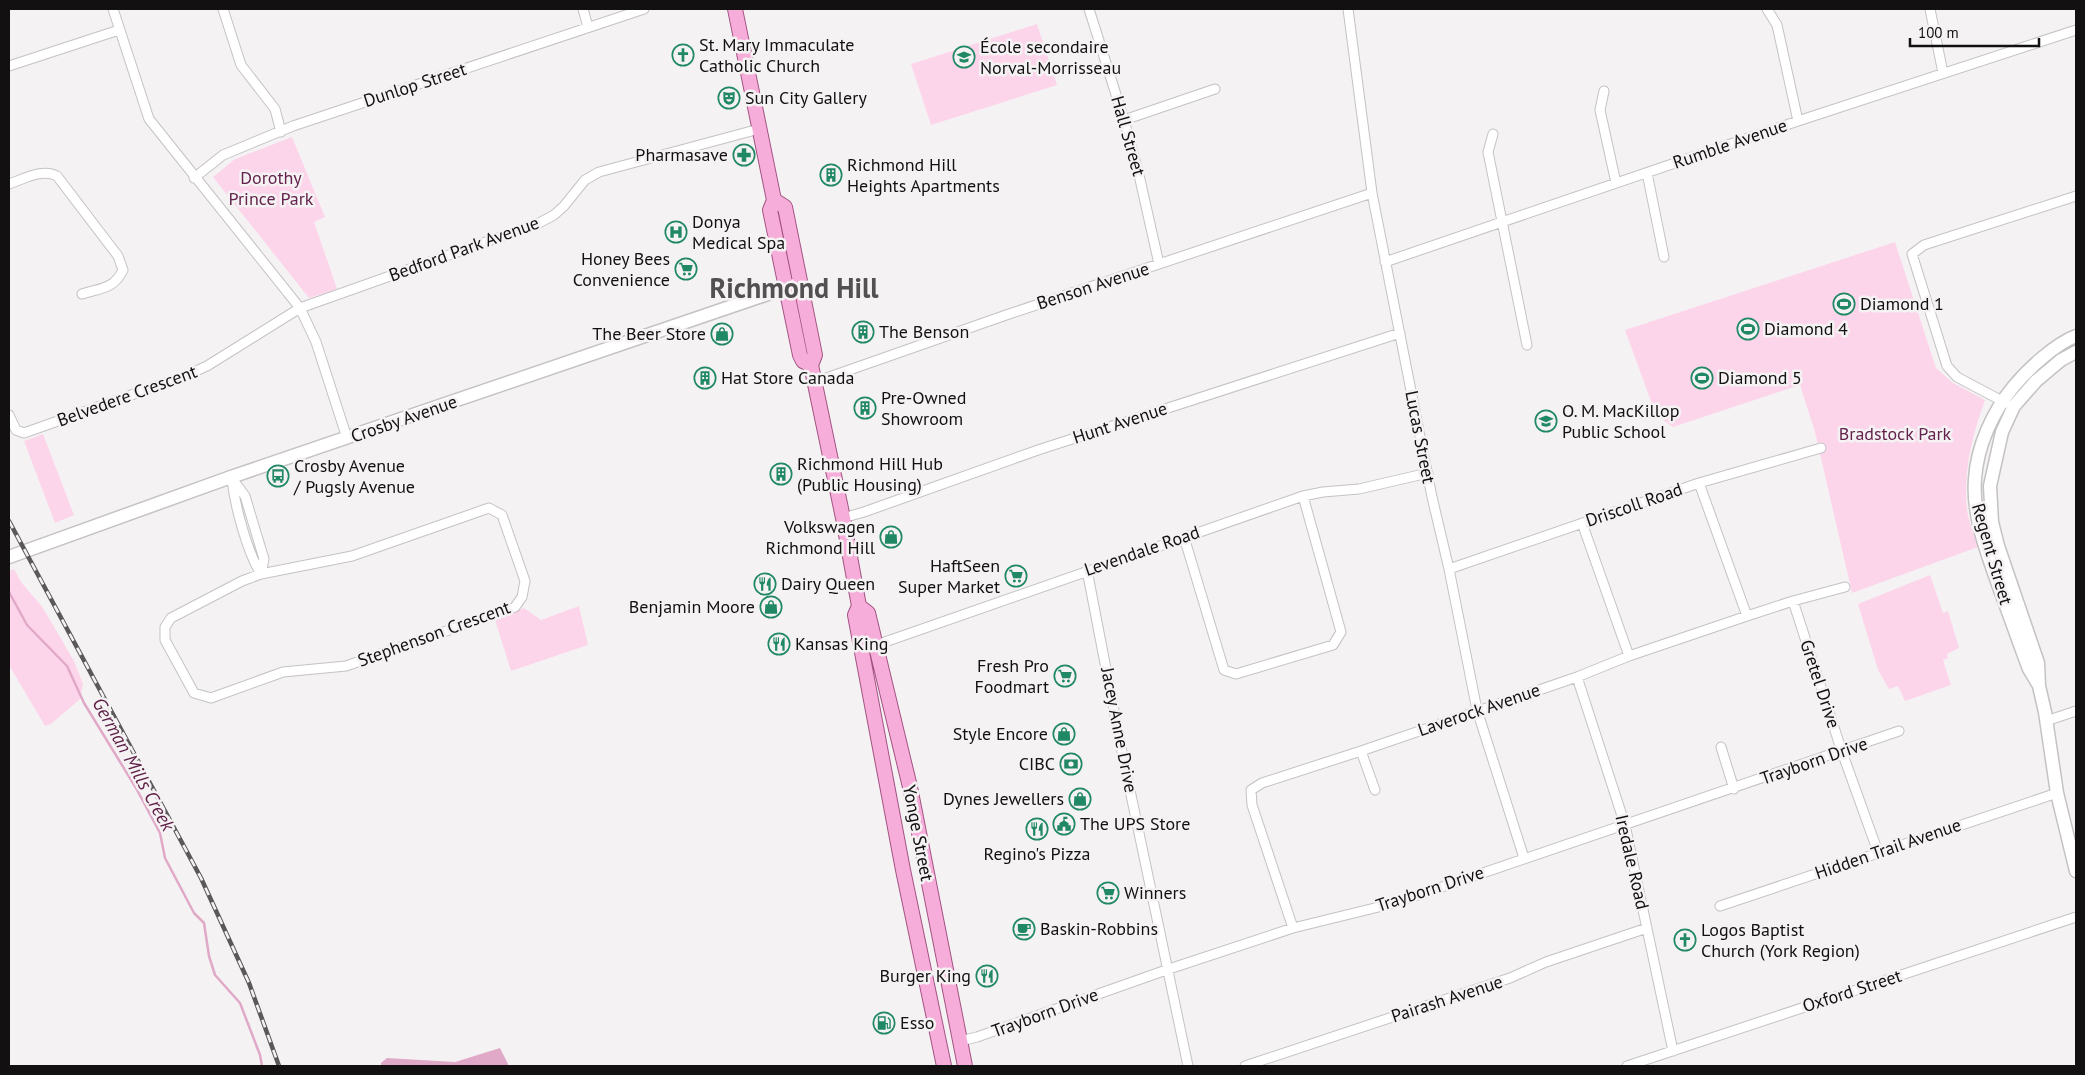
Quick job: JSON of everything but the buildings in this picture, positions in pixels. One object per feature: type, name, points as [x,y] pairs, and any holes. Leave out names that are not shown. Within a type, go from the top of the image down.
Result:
[{"type":"main road","name":"Yonge Street","points":[[735,9],[774,200],[770,210],[786,290],[801,358],[811,366]]},
{"type":"main road","name":"Yonge Street","points":[[774,200],[785,208],[815,355],[811,366],[843,518],[859,606],[855,615],[904,878],[944,1066]]},
{"type":"main road","name":"Yonge Street","points":[[859,606],[868,613],[910,787],[965,1066]]},
{"type":"street","points":[[113,9],[118,30],[149,119],[194,178],[300,308],[316,342],[347,438]]},
{"type":"street","points":[[223,9],[241,65],[275,109],[281,132]]},
{"type":"street","points":[[583,9],[588,27]]},
{"type":"street","name":"Dunlop Street","points":[[194,178],[223,155],[281,132],[443,75],[644,9]]},
{"type":"street","name":"Hall Street","points":[[1089,9],[1124,120],[1139,175],[1159,264]]},
{"type":"street","name":"Lucas Street","points":[[1348,9],[1372,192],[1477,710],[1524,858]]},
{"type":"street","points":[[1768,9],[1776,25],[1798,121]]},
{"type":"street","points":[[1930,9],[1943,73]]},
{"type":"street","points":[[9,66],[118,30]]},
{"type":"street","name":"Rumble Avenue","points":[[1386,262],[1798,121],[2076,30]]},
{"type":"street","points":[[1124,120],[1215,90]]},
{"type":"street","points":[[1604,91],[1600,110],[1616,183]]},
{"type":"street","name":"Bedford Park Avenue","points":[[300,308],[539,222],[554,215],[564,206],[585,180],[599,172],[759,129]]},
{"type":"street","points":[[1493,134],[1488,152],[1527,345]]},
{"type":"street","points":[[9,184],[50,172],[57,176],[118,256],[123,270],[118,280],[112,286],[82,294]]},
{"type":"street","points":[[1647,173],[1664,257]]},
{"type":"street","name":"Benson Avenue","points":[[814,382],[1372,192]]},
{"type":"street","points":[[2014,406],[1957,377],[1948,366],[1912,254],[1924,245],[2076,196]]},
{"type":"street","name":"Crosby Avenue","points":[[9,557],[231,477],[786,290],[800,283]]},
{"type":"street","name":"Belvedere Crescent","points":[[9,415],[16,430],[24,433],[186,376],[207,366],[300,308]]},
{"type":"street","name":"Hunt Avenue","points":[[843,518],[1038,450],[1400,333]]},
{"type":"street","name":"Regent Street","points":[[2039,686],[2028,669],[1990,562],[1978,522],[1974,480],[1982,444],[2002,401],[2019,379],[2041,359],[2076,336]]},
{"type":"street","name":"Regent Street","points":[[2076,352],[2061,360],[2036,380],[2014,406],[2002,432],[1990,486],[1992,522],[1998,546],[2038,663],[2039,686],[2057,793],[2076,871]]},
{"type":"street","name":"Driscoll Road","points":[[1449,569],[1700,483],[1821,448]]},
{"type":"street","name":"Levendale Road","points":[[862,650],[1303,496],[1359,489],[1428,473]]},
{"type":"street","points":[[231,477],[245,496],[264,559],[260,574]]},
{"type":"street","points":[[231,477],[234,500],[253,562],[260,574]]},
{"type":"street","points":[[1700,483],[1747,616]]},
{"type":"street","points":[[1184,537],[1224,670],[1236,674],[1333,644],[1341,632],[1303,496]]},
{"type":"street","name":"Stephenson Crescent","points":[[489,508],[502,515],[525,581],[522,597],[515,607],[346,666],[283,672],[211,698],[194,694],[165,640],[165,627],[171,618],[242,581],[260,574],[352,556],[489,508]]},
{"type":"street","points":[[1582,523],[1629,656]]},
{"type":"street","points":[[244,530],[254,526]]},
{"type":"street","name":"Jacey Anne Drive","points":[[1087,570],[1123,757],[1188,1066]]},
{"type":"street","name":"Laverock Avenue","points":[[1293,928],[1252,805],[1251,790],[1262,783],[1577,677],[1629,656],[1747,616],[1845,587]]},
{"type":"street","name":"Gretel Drive","points":[[1793,601],[1842,752],[1878,852]]},
{"type":"street","name":"Iredale Road","points":[[1577,677],[1625,825],[1673,1051]]},
{"type":"street","points":[[2046,721],[2076,711]]},
{"type":"street","name":"Trayborn Drive","points":[[960,1041],[1293,928],[1395,903],[1524,858],[1734,789],[1899,731]]},
{"type":"street","points":[[1721,747],[1734,789]]},
{"type":"street","points":[[1361,751],[1374,790]]},
{"type":"street","name":"Hidden Trail Avenue","points":[[1720,906],[2057,793]]},
{"type":"street","name":"Oxford Street","points":[[1627,1066],[2076,917]]},
{"type":"street","name":"Pairash Avenue","points":[[1245,1066],[1510,978],[1546,962],[1647,928]]},
{"type":"green space","points":[[1037,24],[1057,85],[931,125],[911,64]]},
{"type":"green space","name":"Dorothy Prince Park","points":[[292,137],[325,217],[314,222],[337,289],[309,298],[213,177],[235,159]]},
{"type":"green space","name":"Bradstock Park","points":[[1895,242],[1936,368],[1953,383],[1985,400],[1976,427],[1966,481],[1967,510],[1978,547],[1852,593],[1815,432],[1800,385],[1673,427],[1656,415],[1625,330]]},
{"type":"green space","points":[[43,434],[74,515],[55,523],[24,441]]},
{"type":"green space","points":[[14,569],[21,582],[43,608],[74,661],[83,684],[80,699],[51,724],[45,726],[9,665],[9,571]]},
{"type":"green space","points":[[1930,575],[1943,613],[1948,611],[1959,648],[1947,654],[1948,658],[1943,660],[1951,685],[1905,701],[1898,686],[1889,689],[1878,670],[1858,604]]},
{"type":"green space","points":[[579,606],[588,645],[511,671],[495,620],[524,608],[541,620]]},
{"type":"shaded area","points":[[500,1048],[509,1066],[381,1066],[381,1063],[387,1058],[455,1062]]},
{"type":"waterway","name":"German Mills Creek","points":[[9,592],[27,625],[67,666],[84,703],[136,788],[160,833],[165,858],[194,913],[204,923],[209,956],[215,975],[240,1003],[260,1055],[262,1066]]},
{"type":"railway","points":[[9,521],[201,878],[249,983],[279,1066]]},
{"type":"place","name":"St. Mary Immaculate Catholic Church","points":[[683,55]]},
{"type":"place","name":"École secondaire Norval-Morrisseau","points":[[964,57]]},
{"type":"place","name":"Sun City Gallery","points":[[729,98]]},
{"type":"place","name":"Pharmasave","points":[[744,155]]},
{"type":"place","name":"Richmond Hill Heights Apartments","points":[[831,175]]},
{"type":"place","name":"Donya Medical Spa","points":[[676,232]]},
{"type":"place","name":"Honey Bees Convenience","points":[[686,269]]},
{"type":"place","name":"Diamond 1","points":[[1844,304]]},
{"type":"place","name":"Diamond 4","points":[[1748,329]]},
{"type":"place","name":"The Benson","points":[[863,332]]},
{"type":"place","name":"The Beer Store","points":[[722,334]]},
{"type":"place","name":"Hat Store Canada","points":[[705,378]]},
{"type":"place","name":"Diamond 5","points":[[1702,378]]},
{"type":"place","name":"Pre-Owned Showroom","points":[[865,408]]},
{"type":"place","name":"O. M. MacKillop Public School","points":[[1546,421]]},
{"type":"place","name":"Richmond Hill Hub (Public Housing)","points":[[781,474]]},
{"type":"place","name":"Crosby Avenue / Pugsly Avenue","points":[[278,476]]},
{"type":"place","name":"Volkswagen Richmond Hill","points":[[891,537]]},
{"type":"place","name":"HaftSeen Super Market","points":[[1016,576]]},
{"type":"place","name":"Dairy Queen","points":[[765,584]]},
{"type":"place","name":"Benjamin Moore","points":[[771,607]]},
{"type":"place","name":"Kansas King","points":[[779,644]]},
{"type":"place","name":"Fresh Pro Foodmart","points":[[1065,676]]},
{"type":"place","name":"Style Encore","points":[[1064,734]]},
{"type":"place","name":"CIBC","points":[[1071,764]]},
{"type":"place","name":"Dynes Jewellers","points":[[1080,799]]},
{"type":"place","name":"The UPS Store","points":[[1064,824]]},
{"type":"place","name":"Regino's Pizza","points":[[1037,829]]},
{"type":"place","name":"Winners","points":[[1108,893]]},
{"type":"place","name":"Baskin-Robbins","points":[[1024,929]]},
{"type":"place","name":"Logos Baptist Church (York Region)","points":[[1685,940]]},
{"type":"place","name":"Burger King","points":[[987,976]]},
{"type":"place","name":"Esso","points":[[884,1023]]},
{"type":"district","name":"Richmond Hill","points":[[794,288]]}]
